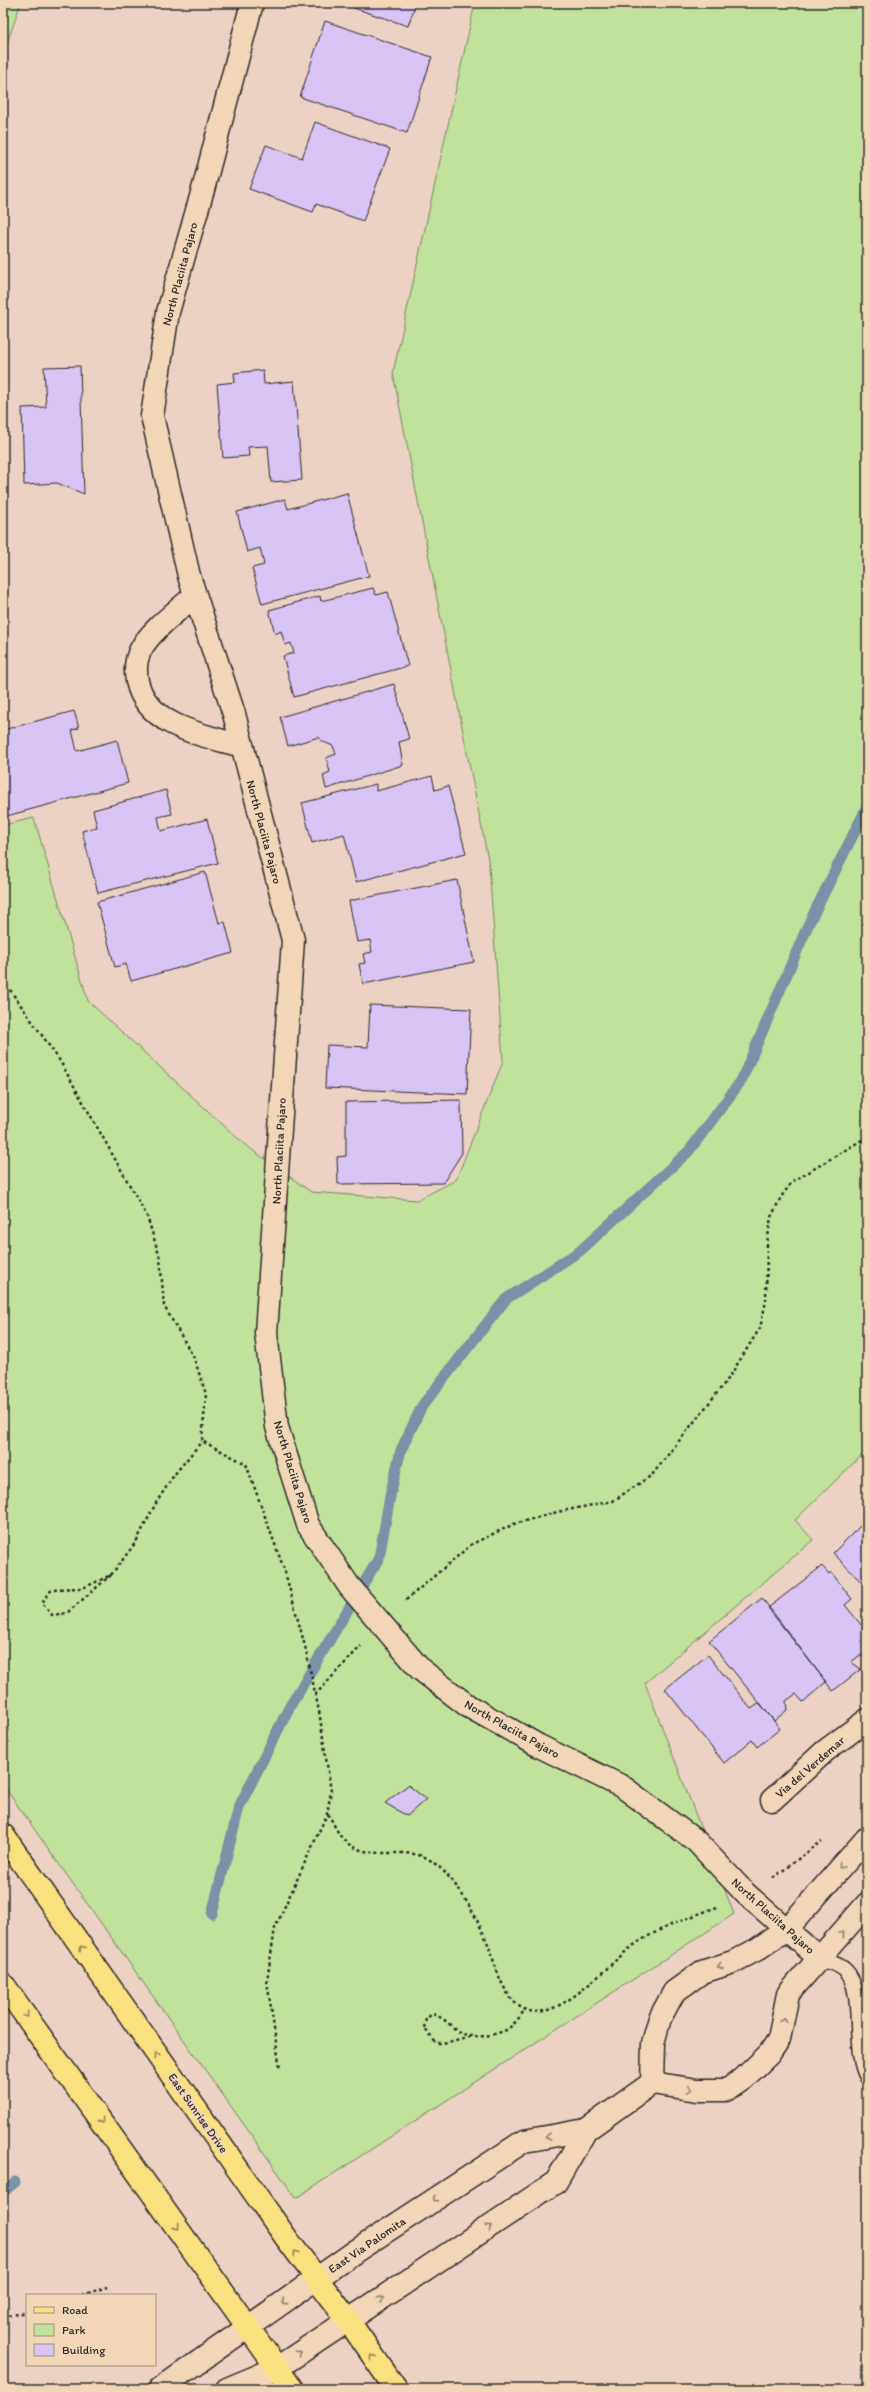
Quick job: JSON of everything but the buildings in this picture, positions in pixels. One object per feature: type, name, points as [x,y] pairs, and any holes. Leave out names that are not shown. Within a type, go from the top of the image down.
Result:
[{"type":"main road","name":"East Sunrise Drive","points":[[3,1835],[316,2279],[348,2320],[396,2389]]},
{"type":"main road","points":[[3,1984],[292,2389]]},
{"type":"street","name":"North Placiita Pajaro","points":[[252,3],[204,186],[168,312],[152,416],[195,595],[234,714],[293,940],[266,1332],[277,1427],[308,1525],[349,1586],[420,1669],[468,1706],[539,1746],[623,1787],[696,1841],[746,1894],[820,1959]]},
{"type":"street","points":[[195,595],[141,649],[135,668],[140,693],[153,712],[168,721],[189,730],[242,746]]},
{"type":"street","name":"Via del Verdemar","points":[[772,1800],[825,1751],[867,1720]]},
{"type":"street","points":[[867,1838],[787,1929],[756,1950],[733,1962],[702,1972],[674,1992],[660,2018],[653,2043],[652,2083],[697,2090],[727,2090],[743,2079],[769,2054],[779,2039],[788,1994],[867,1904]]},
{"type":"street","name":"East Via Palomita","points":[[227,2389],[277,2368],[556,2182],[586,2130],[652,2083]]},
{"type":"street","name":"East Via Palomita","points":[[160,2389],[316,2279],[524,2141],[586,2130]]},
{"type":"lane","points":[[820,1959],[841,1966],[852,1978],[861,2059],[867,2077]]},
{"type":"path","points":[[3,980],[60,1061],[147,1216],[160,1258],[164,1306],[194,1358],[206,1394],[202,1441],[174,1475],[156,1503],[136,1542],[111,1575],[67,1613],[52,1615],[42,1603],[52,1589],[82,1588],[111,1575]]},
{"type":"path","points":[[406,1600],[472,1544],[514,1524],[613,1501],[652,1474],[728,1379],[760,1328],[766,1301],[767,1243],[770,1224],[781,1197],[792,1182],[867,1137]]},
{"type":"path","points":[[202,1441],[246,1464],[286,1572],[305,1646],[331,1791],[327,1814],[275,1928],[267,1981],[280,2069]]},
{"type":"path","points":[[314,1695],[362,1645]]},
{"type":"path","points":[[327,1814],[344,1840],[362,1851],[422,1856],[446,1873],[470,1907],[487,1941],[505,1989],[519,2006],[525,2009],[544,2012],[563,2005],[639,1942],[672,1924],[722,1905]]},
{"type":"path","points":[[766,1883],[827,1838]]},
{"type":"path","points":[[470,2037],[458,2032],[440,2016],[432,2014],[426,2019],[424,2028],[436,2043],[446,2043],[458,2038],[470,2037],[506,2030],[515,2023],[525,2009]]},
{"type":"path","points":[[85,2294],[107,2287]]},
{"type":"path","points":[[3,2317],[26,2312]]},
{"type":"green space","points":[[3,3],[21,3],[3,54]]},
{"type":"green space","points":[[475,3],[867,3],[867,1450],[795,1520],[813,1540],[645,1683],[734,1914],[296,2198],[3,1785],[3,825],[34,818],[88,1001],[244,1144],[311,1192],[417,1200],[456,1180],[503,1061],[489,865],[393,373]]},
{"type":"waterway","points":[[212,1914],[239,1807],[290,1706],[379,1558],[391,1491],[401,1450],[422,1406],[506,1299],[580,1251],[689,1151],[741,1081],[809,923],[867,807]]},
{"type":"waterway","points":[[3,2192],[15,2182]]}]
